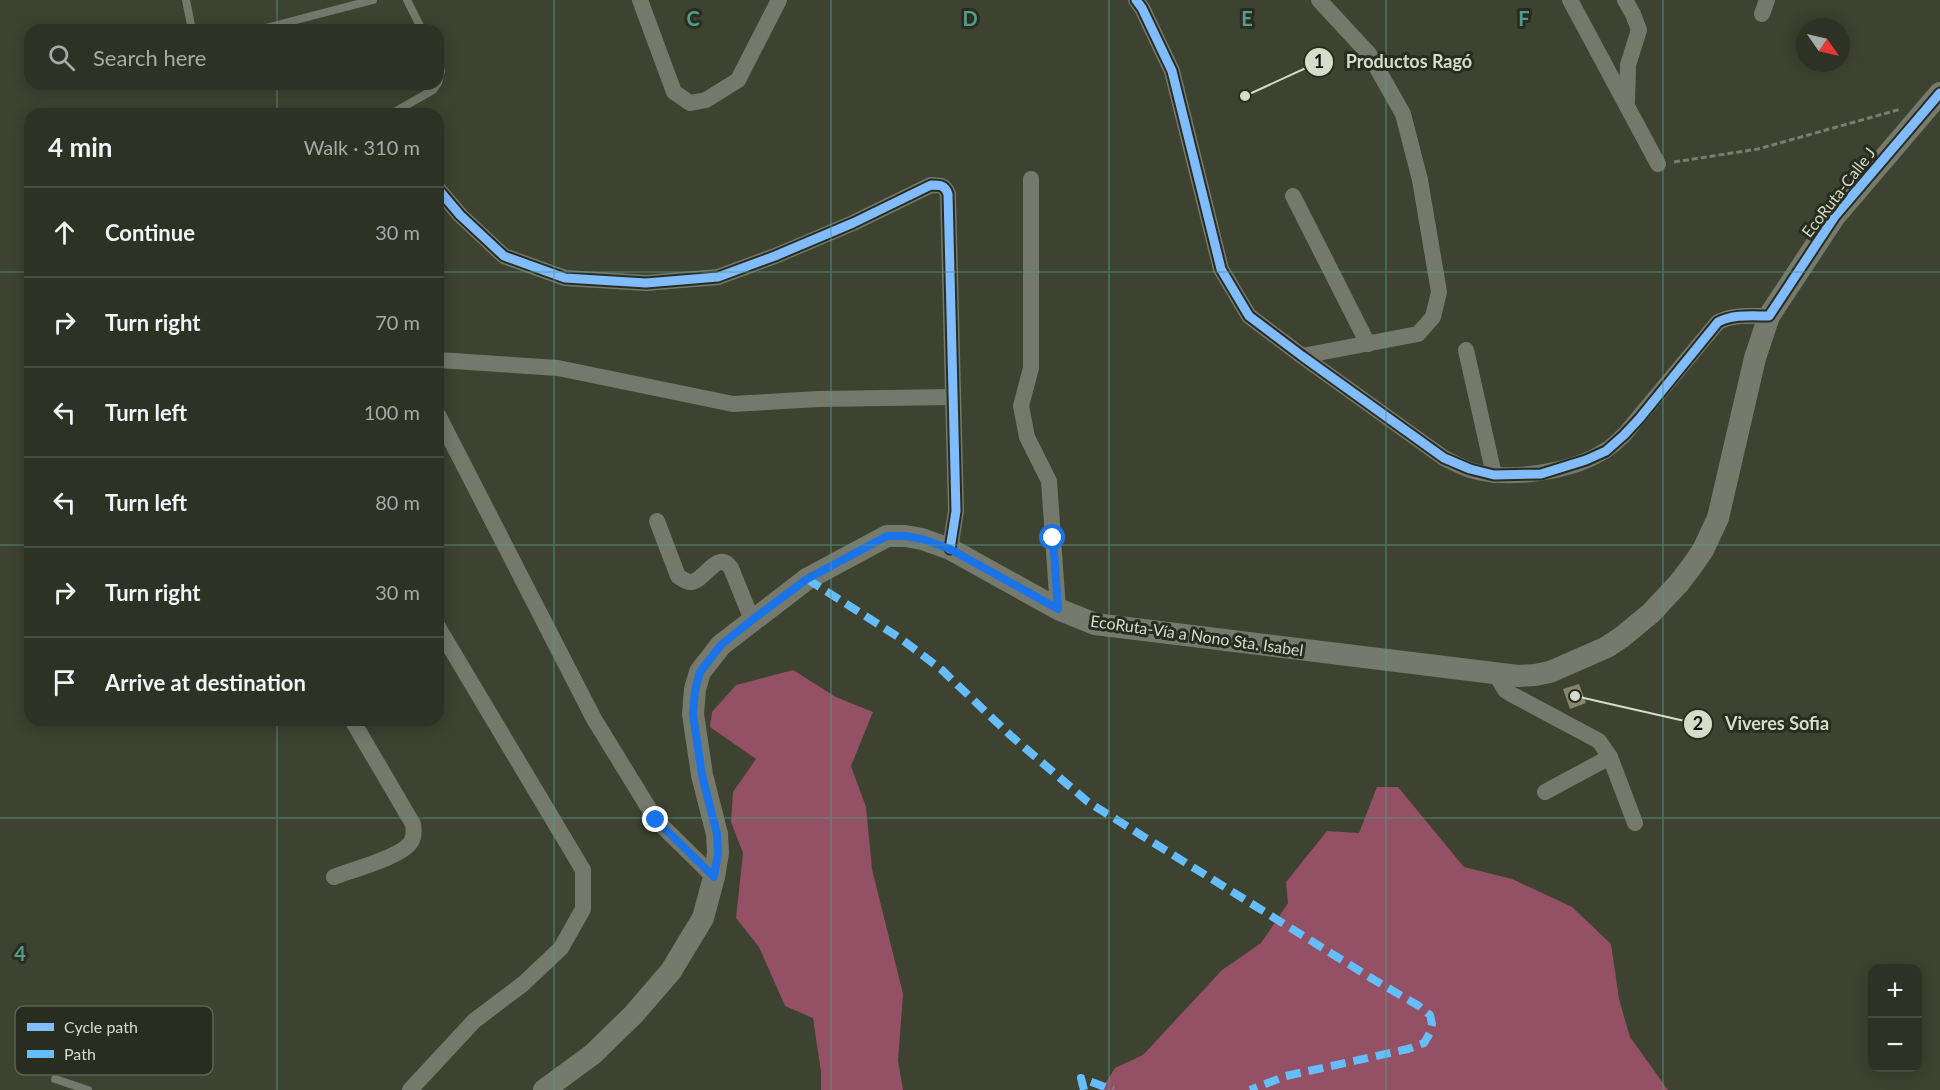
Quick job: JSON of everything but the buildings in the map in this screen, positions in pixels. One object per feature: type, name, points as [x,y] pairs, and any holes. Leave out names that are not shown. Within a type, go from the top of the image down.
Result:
[{"type":"main road","name":"EcoRuta-Calle J","points":[[1768,316],[1835,216],[1940,93]]},
{"type":"main road","name":"EcoRuta-Vía a Nono Sta. Isabel","points":[[544,1090],[593,1054],[634,1014],[670,972],[703,918],[718,853],[717,834],[701,765],[693,714],[695,690],[700,672],[721,645],[807,579],[887,536],[905,536],[922,539],[950,549],[1058,609],[1095,624],[1518,676],[1542,674],[1607,647],[1622,637],[1651,613],[1679,583],[1703,550],[1718,518],[1755,358],[1768,316]]},
{"type":"street","points":[[640,0],[674,92],[690,103],[706,100],[738,80],[779,0]]},
{"type":"street","points":[[1125,0],[1139,4],[1172,71],[1221,269],[1249,316],[1302,357],[1444,458],[1470,470],[1494,475],[1541,474],[1586,460],[1606,451],[1624,435],[1718,322],[1739,316],[1768,316]]},
{"type":"street","points":[[1302,357],[1418,334],[1433,317],[1439,291],[1420,180],[1403,114],[1368,54],[1319,0]]},
{"type":"street","points":[[1570,0],[1658,164]]},
{"type":"street","points":[[1625,0],[1638,30],[1628,65],[1627,107]]},
{"type":"street","points":[[1031,179],[1031,368],[1021,406],[1027,437],[1049,481],[1058,609]]},
{"type":"street","points":[[444,196],[460,215],[504,256],[565,278],[645,283],[718,277],[852,223],[931,185],[946,188],[948,194],[956,511],[950,549]]},
{"type":"street","points":[[1293,196],[1368,344]]},
{"type":"street","points":[[1466,350],[1494,475]]},
{"type":"street","points":[[444,360],[558,368],[733,404],[819,399],[953,397]]},
{"type":"street","points":[[444,427],[594,719],[656,820],[714,877]]},
{"type":"street","points":[[657,521],[678,576],[688,582],[694,582],[718,562],[728,563],[752,620]]},
{"type":"street","points":[[410,1090],[474,1022],[523,984],[561,948],[583,909],[584,870],[444,637]]},
{"type":"street","points":[[1495,673],[1505,690],[1511,694],[1599,741],[1610,757],[1635,823]]},
{"type":"street","points":[[334,877],[398,854],[410,843],[414,831],[413,824],[356,726]]},
{"type":"street","points":[[1545,792],[1610,757]]},
{"type":"lane","points":[[186,0],[191,24]]},
{"type":"lane","points":[[281,24],[373,0]]},
{"type":"lane","points":[[407,0],[419,24]]},
{"type":"lane","points":[[402,108],[433,90]]},
{"type":"lane","points":[[55,1078],[88,1090]]},
{"type":"path","points":[[1658,164],[1758,149],[1901,109]]},
{"type":"shaded area","points":[[793,670],[836,697],[873,712],[851,766],[866,807],[872,869],[903,994],[898,1061],[903,1090],[821,1090],[821,1072],[813,1018],[785,1006],[759,947],[736,918],[743,853],[731,822],[733,792],[756,759],[710,727],[712,712],[736,685]]},
{"type":"shaded area","points":[[1377,787],[1398,787],[1464,867],[1512,879],[1572,907],[1611,944],[1619,999],[1630,1037],[1668,1090],[1101,1090],[1115,1068],[1143,1055],[1222,970],[1261,943],[1288,903],[1286,882],[1327,831],[1359,833]]},
{"type":"marked path","points":[[807,579],[900,638],[942,670],[1010,735],[1088,802],[1419,1006],[1430,1015],[1432,1024],[1424,1043],[1408,1049],[1286,1076],[1250,1090]]},
{"type":"marked path","points":[[1084,1090],[1081,1078],[1113,1090]]},
{"type":"cycle path","points":[[1136,0],[1172,71],[1221,269],[1249,316],[1444,458],[1470,469],[1494,475],[1541,474],[1586,460],[1606,451],[1639,419],[1718,322],[1736,317],[1769,316],[1835,216],[1940,93]]},
{"type":"cycle path","points":[[444,196],[460,215],[504,256],[565,278],[646,283],[718,277],[853,223],[931,185],[944,187],[948,194],[956,511],[950,549]]},
{"type":"place","name":"Productos Ragó","points":[[1245,96]]},
{"type":"place","name":"Viveres Sofia","points":[[1575,696]]},
{"type":"route","points":[[656,820],[714,877],[718,853],[717,834],[702,775],[693,714],[695,690],[700,672],[721,645],[807,579],[887,536],[905,536],[922,539],[950,549],[1058,609],[1053,538]]}]
